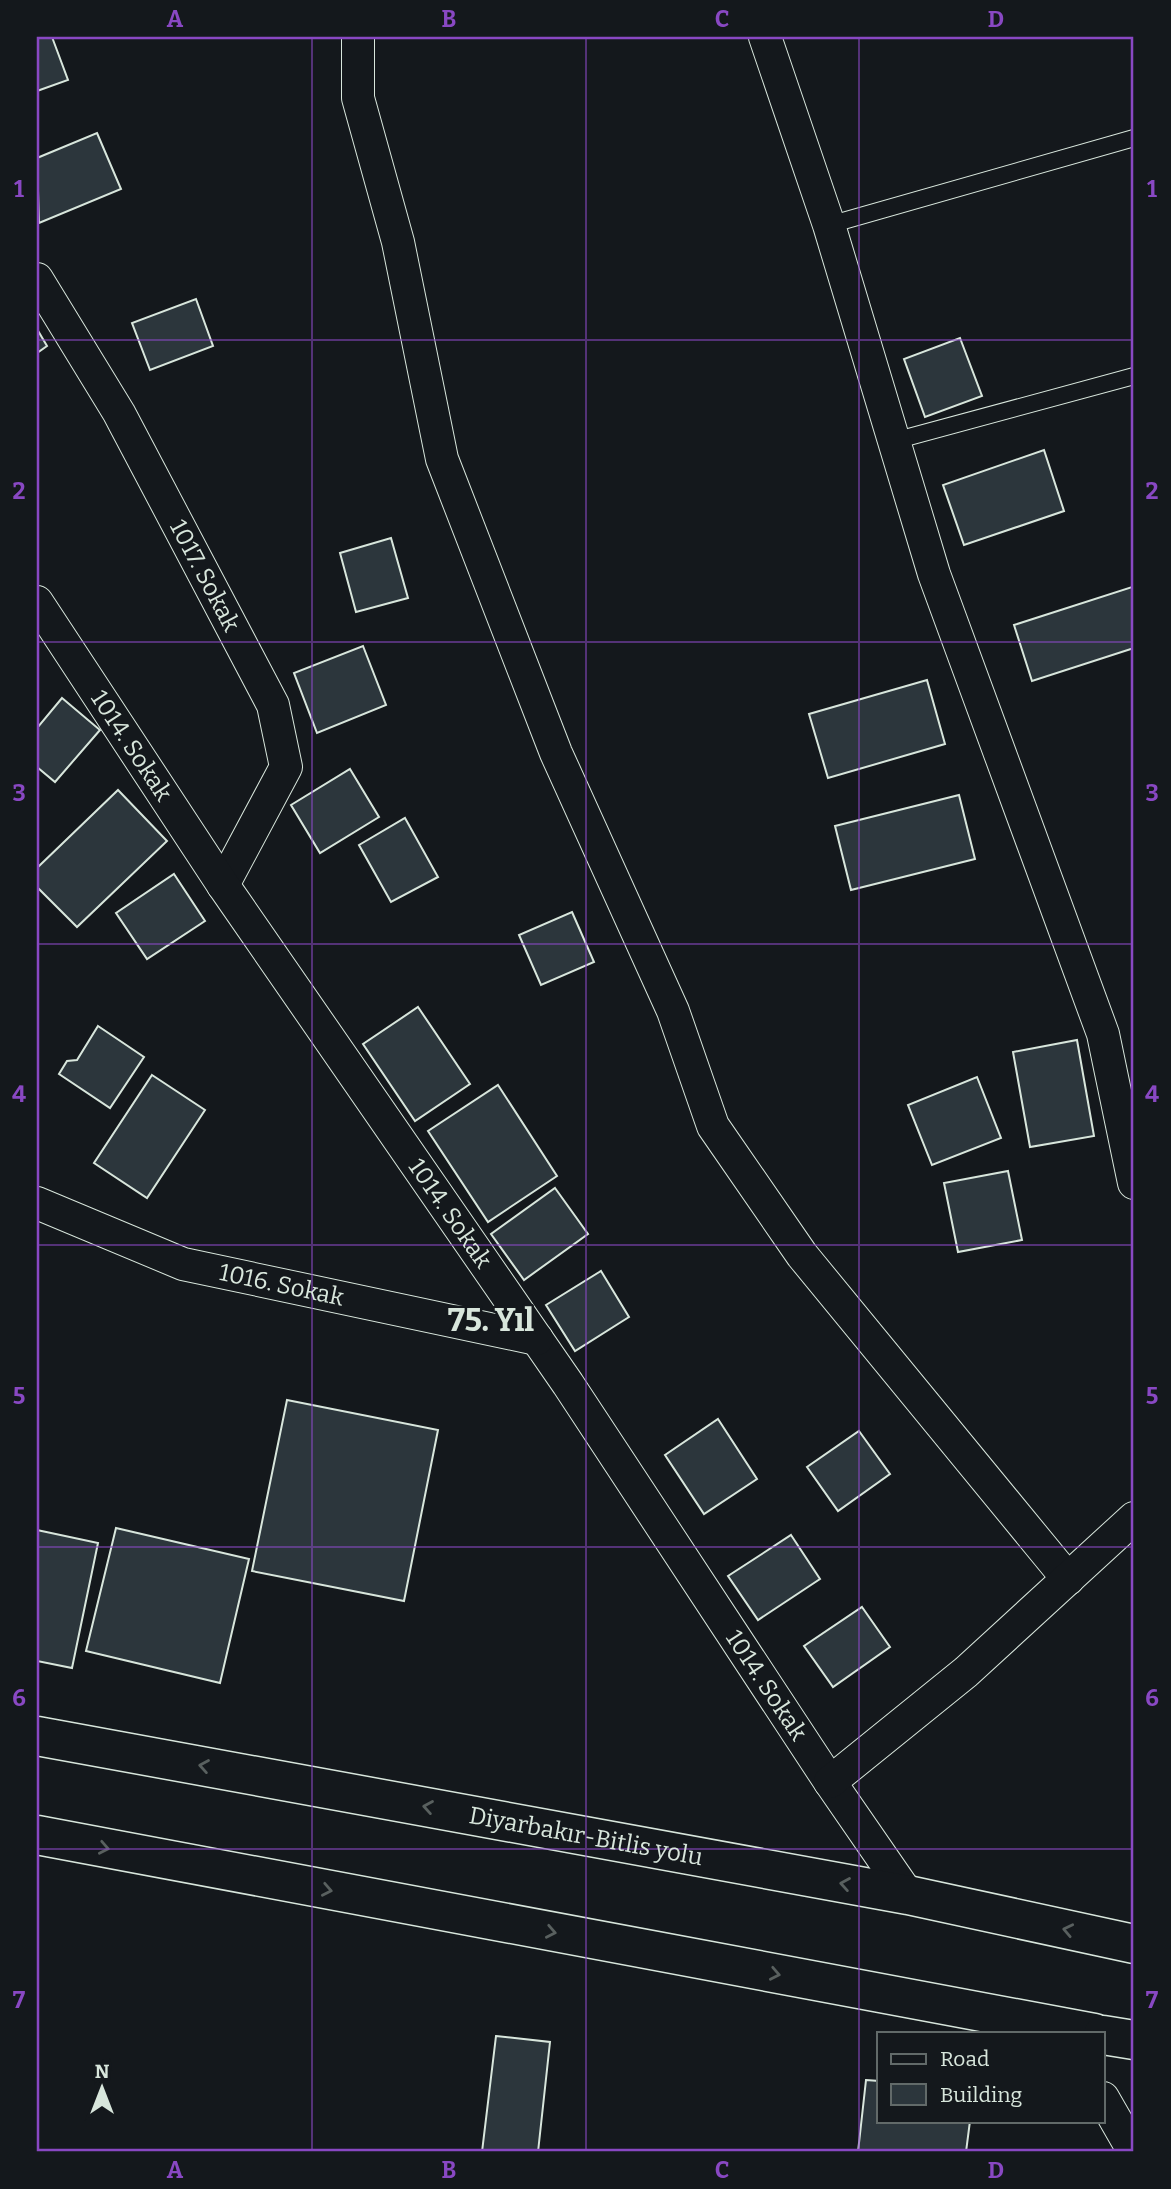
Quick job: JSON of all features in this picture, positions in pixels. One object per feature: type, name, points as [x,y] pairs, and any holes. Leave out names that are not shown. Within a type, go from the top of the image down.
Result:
[{"type":"highway","name":"Diyarbakır-Bitlis yolu","points":[[37,1736],[908,1895],[1134,1944]]},
{"type":"highway","points":[[37,1835],[1074,2031]]},
{"type":"highway","points":[[1104,2035],[1134,2040]]},
{"type":"street","points":[[358,37],[358,98],[398,242],[442,459],[556,753],[673,1011],[713,1126],[802,1255],[1068,1579]]},
{"type":"street","points":[[765,37],[829,225],[934,574],[1103,1034],[1134,1183]]},
{"type":"street","name":"1017. Sokak","points":[[37,279],[119,413],[273,705],[286,767],[223,885]]},
{"type":"street","name":"1014. Sokak","points":[[37,602],[223,885],[537,1339],[830,1782],[908,1895]]},
{"type":"street","name":"1016. Sokak","points":[[37,1203],[183,1264],[537,1339]]},
{"type":"street","points":[[830,1782],[966,1672],[1134,1518]]},
{"type":"street","points":[[1104,2100],[1134,2152]]},
{"type":"lane","points":[[829,225],[1134,138]]},
{"type":"lane","points":[[894,441],[1134,376]]},
{"type":"building","points":[[52,37],[68,80],[37,91],[37,38]]},
{"type":"building","points":[[97,133],[121,189],[39,223],[37,158]]},
{"type":"building","points":[[196,299],[213,346],[150,370],[132,323]]},
{"type":"building","points":[[37,329],[47,346],[37,353]]},
{"type":"building","points":[[960,338],[982,396],[925,417],[904,359]]},
{"type":"building","points":[[1044,450],[1064,511],[964,545],[943,485]]},
{"type":"building","points":[[391,538],[408,598],[356,612],[340,553]]},
{"type":"building","points":[[1132,587],[1134,648],[1032,681],[1014,625]]},
{"type":"building","points":[[363,646],[386,705],[317,733],[294,673]]},
{"type":"building","points":[[927,680],[945,744],[828,778],[809,714]]},
{"type":"building","points":[[62,698],[100,730],[55,782],[37,767],[37,728]]},
{"type":"building","points":[[350,769],[379,817],[320,853],[291,805]]},
{"type":"building","points":[[118,790],[167,841],[77,927],[37,887],[37,868]]},
{"type":"building","points":[[959,795],[975,859],[851,890],[835,826]]},
{"type":"building","points":[[405,818],[438,877],[391,902],[359,845]]},
{"type":"building","points":[[174,874],[205,921],[147,959],[116,913]]},
{"type":"building","points":[[572,912],[594,962],[541,985],[519,935]]},
{"type":"building","points":[[418,1007],[470,1084],[415,1121],[363,1044]]},
{"type":"building","points":[[98,1026],[144,1057],[110,1108],[59,1074],[67,1061],[77,1060]]},
{"type":"building","points":[[1077,1040],[1094,1136],[1030,1147],[1013,1052]]},
{"type":"building","points":[[152,1075],[205,1110],[147,1198],[94,1163]]},
{"type":"building","points":[[977,1077],[1001,1138],[932,1165],[908,1105]]},
{"type":"building","points":[[498,1085],[557,1176],[488,1222],[428,1131]]},
{"type":"building","points":[[1008,1171],[1022,1240],[958,1252],[944,1183]]},
{"type":"building","points":[[555,1188],[588,1234],[524,1280],[491,1234]]},
{"type":"building","points":[[601,1271],[629,1317],[575,1351],[546,1305]]},
{"type":"building","points":[[287,1400],[438,1430],[404,1601],[252,1571]]},
{"type":"building","points":[[718,1419],[757,1479],[704,1514],[665,1455]]},
{"type":"building","points":[[859,1431],[890,1474],[838,1511],[807,1467]]},
{"type":"building","points":[[116,1528],[249,1559],[220,1683],[86,1651]]},
{"type":"building","points":[[37,1530],[98,1543],[72,1668],[37,1661]]},
{"type":"building","points":[[791,1535],[820,1579],[758,1620],[728,1576]]},
{"type":"building","points":[[862,1607],[890,1647],[833,1687],[804,1646]]},
{"type":"building","points":[[496,2036],[550,2042],[538,2152],[482,2152]]},
{"type":"building","points":[[866,2080],[877,2081],[877,2122],[970,2122],[966,2152],[858,2152]]},
{"type":"district","name":"75. Yıl","points":[[491,1320]]}]
